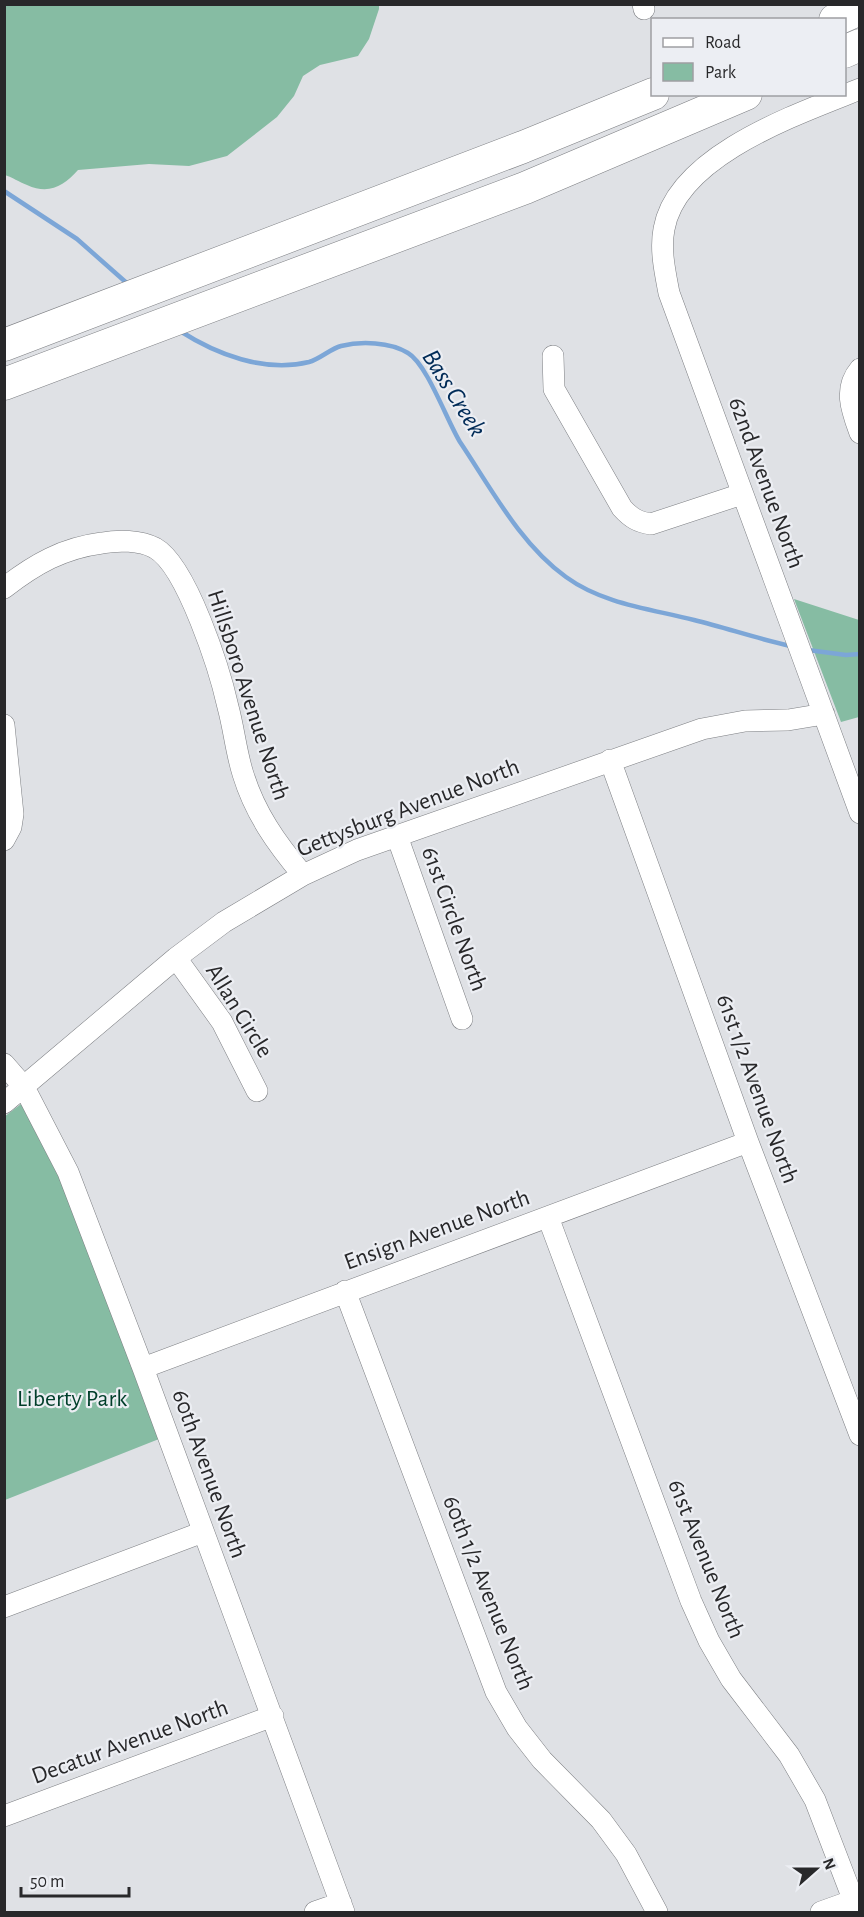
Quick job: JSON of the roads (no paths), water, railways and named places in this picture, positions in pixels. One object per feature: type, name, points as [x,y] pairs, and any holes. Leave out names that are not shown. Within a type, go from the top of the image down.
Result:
[{"type":"highway","points":[[840,18],[860,9]]},
{"type":"highway","points":[[4,345],[478,165],[651,94]]},
{"type":"highway","points":[[4,384],[525,188],[741,96]]},
{"type":"street","name":"62nd Avenue North","points":[[846,95],[860,89]]},
{"type":"street","name":"62nd Avenue North","points":[[844,96],[735,145],[697,172],[673,206],[664,228],[665,272],[669,293],[860,813]]},
{"type":"street","points":[[554,356],[554,389],[622,508],[630,516],[640,522],[651,524],[742,494]]},
{"type":"street","points":[[860,369],[850,386],[850,403],[860,433]]},
{"type":"street","name":"Hillsboro Avenue North","points":[[4,588],[36,564],[60,552],[85,545],[108,542],[141,543],[165,556],[178,572],[212,652],[252,800],[265,828],[303,875]]},
{"type":"street","name":"Gettysburg Avenue North","points":[[4,1103],[176,958],[224,922],[303,875],[357,850],[702,729],[745,721],[788,720],[824,714]]},
{"type":"street","points":[[4,725],[13,814],[11,828],[4,840]]},
{"type":"street","name":"61st 1/2 Avenue North","points":[[610,760],[748,1142],[860,1435]]},
{"type":"street","name":"61st Circle North","points":[[397,836],[462,1019]]},
{"type":"street","name":"Allan Circle","points":[[176,958],[222,1022],[257,1091]]},
{"type":"street","name":"60th Avenue North","points":[[4,1064],[24,1087],[68,1172],[343,1908]]},
{"type":"street","name":"Ensign Avenue North","points":[[143,1368],[748,1142]]},
{"type":"street","name":"61st Avenue North","points":[[548,1217],[691,1601],[709,1641],[731,1679],[789,1755],[815,1800],[857,1903]]},
{"type":"street","name":"60th 1/2 Avenue North","points":[[345,1291],[496,1692],[518,1728],[542,1760],[601,1820],[626,1854],[657,1912]]},
{"type":"street","points":[[4,1606],[203,1532]]},
{"type":"street","name":"Decatur Avenue North","points":[[4,1816],[273,1716]]},
{"type":"street","points":[[821,1912],[857,1903]]},
{"type":"street","points":[[315,1912],[343,1908]]},
{"type":"waterway","name":"Bass Creek","points":[[4,191],[77,239],[129,285]]},
{"type":"waterway","name":"Bass Creek","points":[[180,331],[225,354],[275,365],[309,362],[337,347],[349,344],[375,343],[401,349],[415,359],[422,369],[460,442],[520,532],[550,564],[566,577],[611,600],[791,646]]},
{"type":"waterway","name":"Bass Creek","points":[[808,650],[846,655],[860,654]]},
{"type":"park label","name":"Liberty Park","points":[[72,1399]]}]
